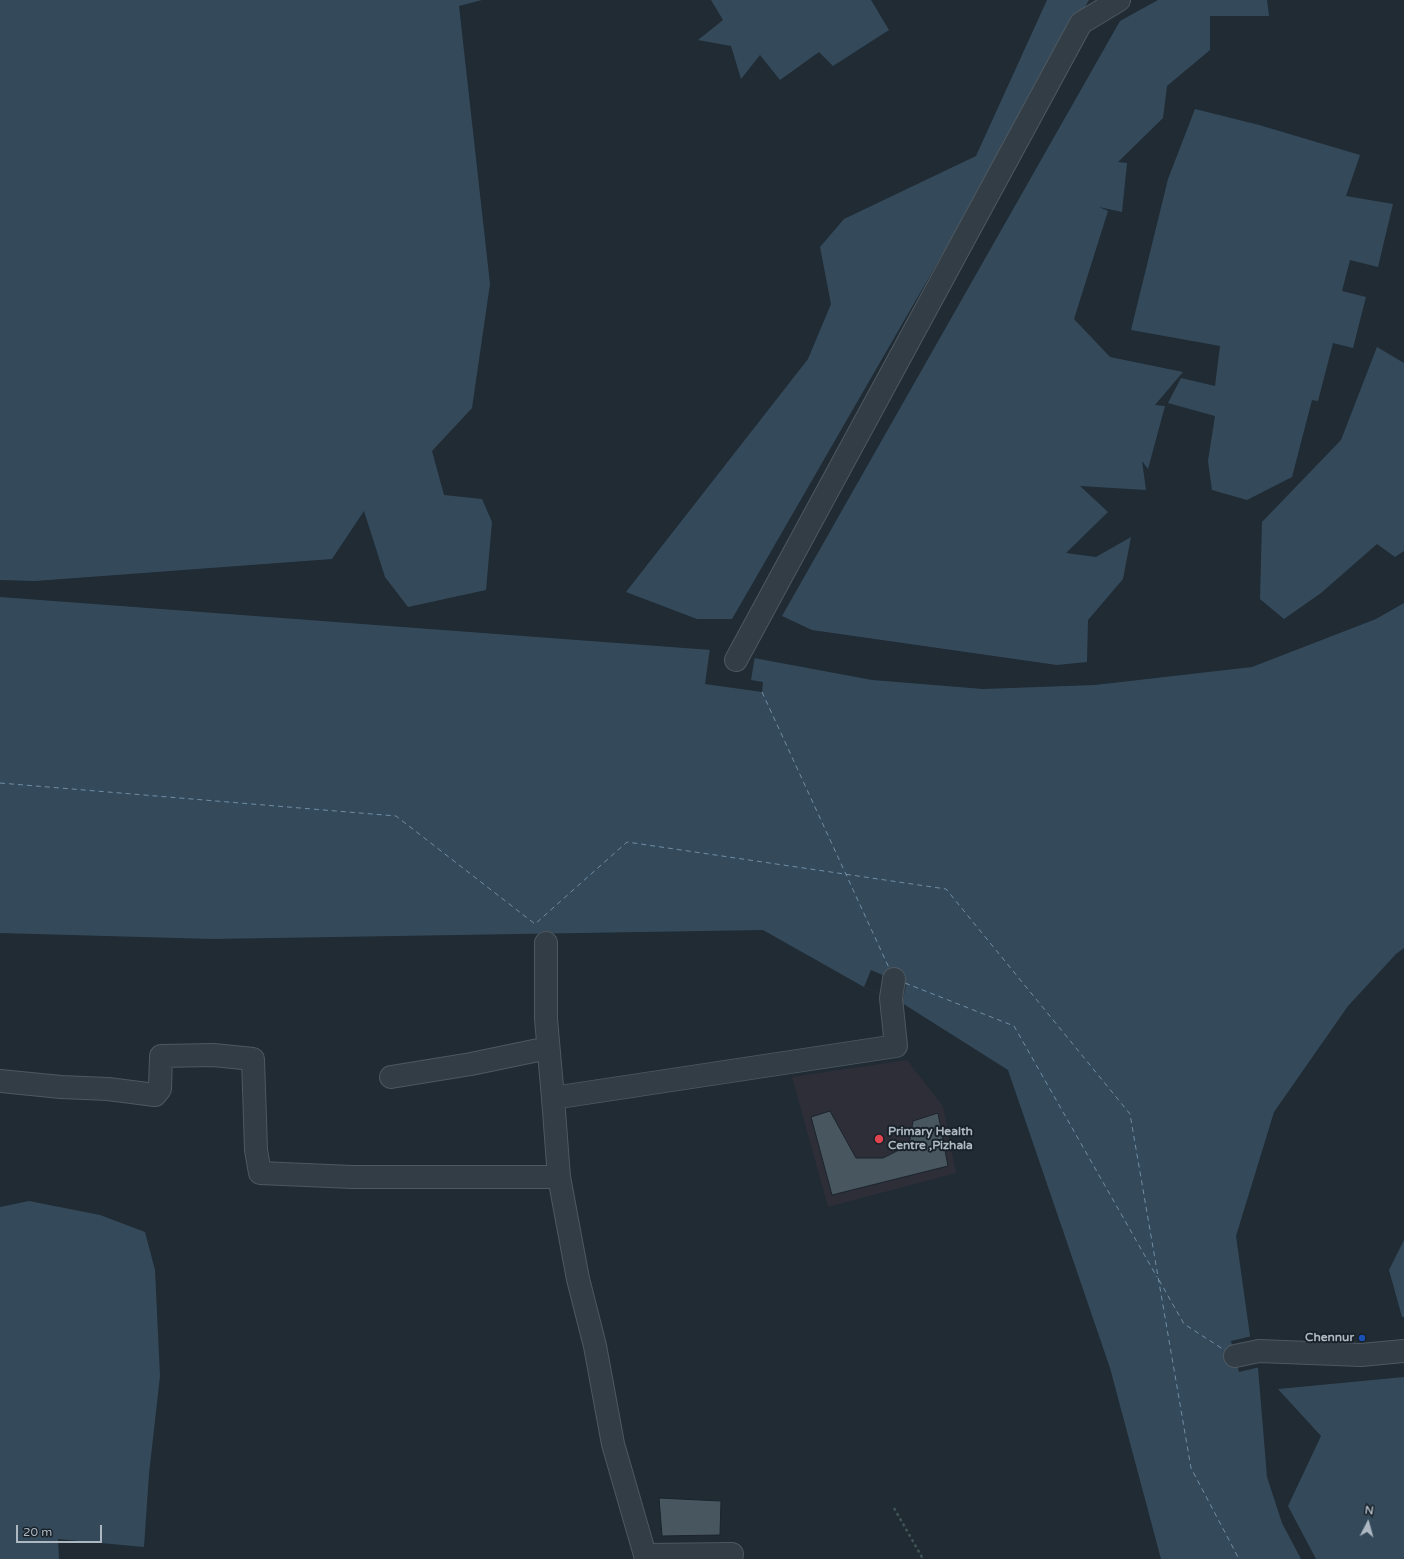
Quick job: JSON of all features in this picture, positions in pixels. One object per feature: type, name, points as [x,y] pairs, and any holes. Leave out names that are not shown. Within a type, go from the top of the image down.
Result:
[{"type":"street","points":[[736,660],[1081,23],[1119,0]]},
{"type":"street","points":[[546,944],[546,1019],[559,1177],[578,1279],[594,1346],[613,1444],[645,1555],[732,1554],[731,1559]]},
{"type":"street","points":[[553,1098],[896,1046],[891,998],[894,979]]},
{"type":"street","points":[[391,1077],[471,1064],[548,1048]]},
{"type":"street","points":[[0,1080],[61,1087],[108,1089],[155,1095],[160,1089],[161,1056],[213,1055],[253,1059],[256,1150],[260,1173],[352,1177],[559,1177]]},
{"type":"street","points":[[1235,1356],[1259,1351],[1360,1355],[1404,1351]]},
{"type":"path","points":[[894,1508],[923,1559]]},
{"type":"shaded area","name":"Primary Health Centre ,Pizhala","points":[[907,1060],[943,1106],[956,1173],[828,1207],[792,1077]]},
{"type":"water","points":[[0,0],[482,0],[459,6],[490,284],[472,408],[432,451],[444,495],[482,499],[492,522],[486,590],[408,607],[385,577],[364,511],[332,559],[35,581],[0,580]]},
{"type":"water","points":[[711,0],[871,0],[889,30],[833,66],[819,52],[780,80],[760,55],[741,79],[731,46],[698,40],[723,20]]},
{"type":"water","points":[[1047,0],[1089,0],[732,619],[697,619],[626,592],[808,359],[831,304],[820,247],[844,219],[976,156]]},
{"type":"water","points":[[1158,0],[1267,0],[1269,16],[1210,16],[1210,50],[1167,86],[1163,118],[1118,162],[1127,163],[1122,212],[1099,207],[1108,211],[1074,319],[1110,357],[1183,372],[1155,405],[1165,406],[1148,469],[1142,461],[1146,490],[1080,486],[1108,512],[1066,553],[1096,557],[1131,537],[1123,579],[1088,620],[1087,662],[1057,665],[812,630],[782,616],[1120,21]]},
{"type":"water","points":[[1195,109],[1259,125],[1360,155],[1346,196],[1393,204],[1378,267],[1350,260],[1342,291],[1366,297],[1353,348],[1333,343],[1318,401],[1312,400],[1292,477],[1247,500],[1212,490],[1208,461],[1215,416],[1168,403],[1181,378],[1215,386],[1220,346],[1131,330],[1168,179]]},
{"type":"water","points":[[1377,347],[1404,363],[1404,551],[1395,557],[1377,544],[1321,593],[1284,619],[1260,599],[1262,522],[1341,440]]},
{"type":"water","points":[[0,597],[711,650],[872,680],[983,689],[1095,685],[1252,667],[1376,619],[1404,603],[1404,948],[1396,954],[1348,1006],[1274,1112],[1236,1236],[1250,1336],[1258,1368],[1267,1477],[1282,1523],[1301,1559],[1161,1559],[1110,1368],[1008,1070],[902,1003],[864,987],[763,930],[212,939],[0,933]]},
{"type":"water","points":[[29,1201],[100,1215],[145,1232],[155,1270],[160,1376],[149,1474],[144,1547],[58,1539],[59,1559],[0,1559],[0,1207]]},
{"type":"water","points":[[1404,1240],[1404,1317],[1402,1317],[1389,1270]]},
{"type":"water","points":[[1404,1377],[1404,1559],[1316,1559],[1288,1506],[1321,1436],[1278,1389]]},
{"type":"pier","points":[[710,648],[755,656],[751,680],[763,682],[762,692],[705,684]]},
{"type":"pier","points":[[871,970],[906,985],[902,1003],[864,987]]},
{"type":"pier","points":[[1252,1336],[1260,1367],[1239,1372],[1231,1341]]},
{"type":"building","points":[[830,1111],[856,1158],[883,1158],[909,1145],[913,1121],[938,1113],[948,1166],[832,1195],[811,1117]]},
{"type":"building","points":[[659,1498],[721,1501],[720,1535],[662,1536]]},
{"type":"ferry route","points":[[762,692],[890,970]]},
{"type":"ferry route","points":[[0,783],[396,816],[535,924],[627,842],[946,889],[1130,1114],[1191,1468],[1239,1559]]},
{"type":"ferry route","points":[[905,983],[1014,1026],[1157,1277]]},
{"type":"ferry route","points":[[1159,1280],[1184,1324],[1226,1351]]},
{"type":"place","name":"Primary Health Centre ,Pizhala","points":[[879,1139]]},
{"type":"place","name":"Chennur","points":[[1362,1338]]}]
